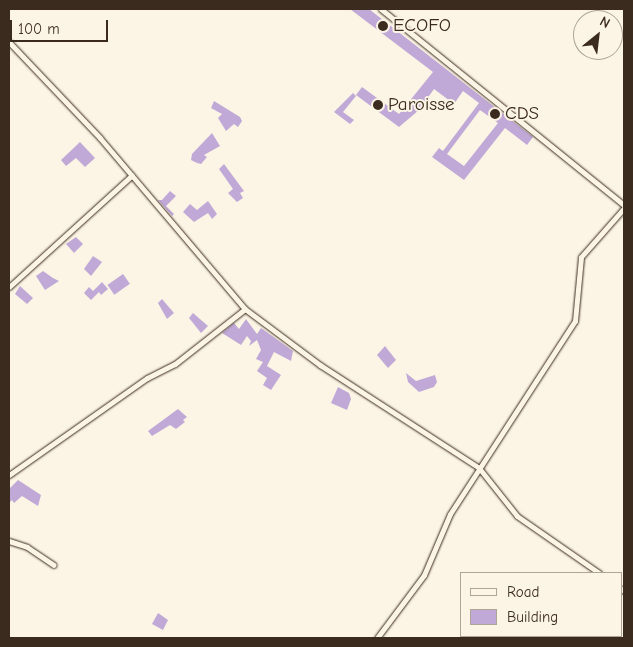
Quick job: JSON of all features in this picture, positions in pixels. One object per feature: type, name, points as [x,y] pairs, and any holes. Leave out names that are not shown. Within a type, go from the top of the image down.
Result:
[{"type":"street","points":[[377,638],[424,575],[450,514],[575,321],[581,257],[624,207],[381,9]]},
{"type":"street","points":[[9,42],[132,174],[245,309],[312,360],[479,468],[517,516],[598,572]]},
{"type":"street","points":[[9,288],[132,174]]},
{"type":"street","points":[[9,475],[147,378],[176,364],[245,309]]},
{"type":"street","points":[[9,541],[27,547],[54,566]]},
{"type":"building","points":[[350,9],[369,9],[533,137],[527,145],[505,128],[464,180],[432,157],[439,148],[443,151],[479,103],[463,91],[454,104],[434,89],[419,110],[399,127],[356,95],[362,87],[399,114],[433,72]],"holes":[[[480,110],[498,123],[464,166],[447,154]]]},
{"type":"building","points":[[353,93],[356,96],[343,112],[354,120],[350,124],[334,112]]},
{"type":"building","points":[[214,101],[240,117],[242,121],[238,127],[234,124],[226,131],[218,118],[222,114],[211,108]]},
{"type":"building","points":[[212,133],[220,146],[204,155],[207,157],[201,164],[191,160],[192,154]]},
{"type":"building","points":[[80,142],[95,158],[85,167],[76,158],[66,166],[61,160]]},
{"type":"building","points":[[224,164],[244,191],[240,193],[243,198],[237,202],[228,193],[233,189],[219,169]]},
{"type":"building","points":[[170,191],[176,196],[166,206],[174,214],[172,216],[158,200],[162,200]]},
{"type":"building","points":[[208,201],[217,214],[212,219],[208,213],[194,222],[183,212],[190,204],[197,210]]},
{"type":"building","points":[[76,237],[83,244],[74,253],[66,244]]},
{"type":"building","points":[[93,256],[102,262],[91,276],[84,269]]},
{"type":"building","points":[[43,271],[59,281],[45,290],[36,276]]},
{"type":"building","points":[[123,274],[130,284],[114,295],[107,285]]},
{"type":"building","points":[[102,282],[108,289],[101,295],[99,292],[91,300],[84,293],[89,287],[93,291]]},
{"type":"building","points":[[20,286],[33,298],[27,304],[15,294]]},
{"type":"building","points":[[162,299],[174,313],[167,319],[158,303]]},
{"type":"building","points":[[193,313],[208,326],[201,333],[189,318]]},
{"type":"building","points":[[246,319],[257,334],[261,328],[293,351],[291,361],[274,352],[267,366],[281,375],[271,390],[263,385],[267,378],[257,371],[263,362],[256,359],[261,350],[257,340],[249,346],[251,341],[247,336],[241,345],[222,333],[234,323],[239,329]]},
{"type":"building","points":[[385,346],[396,360],[388,368],[377,355]]},
{"type":"building","points":[[406,373],[416,381],[435,375],[437,382],[434,387],[419,392],[408,382]]},
{"type":"building","points":[[338,387],[349,393],[351,399],[347,410],[331,403]]},
{"type":"building","points":[[178,409],[187,417],[183,420],[185,422],[176,429],[170,425],[152,436],[148,431]]},
{"type":"building","points":[[18,480],[41,495],[38,506],[22,496],[14,503],[12,500],[9,503],[9,489]]},
{"type":"building","points":[[158,613],[168,620],[163,630],[152,624]]},
{"type":"place","name":"ECOFO","points":[[383,26]]},
{"type":"place","name":"Paroisse","points":[[378,105]]},
{"type":"place","name":"CDS","points":[[495,114]]}]
